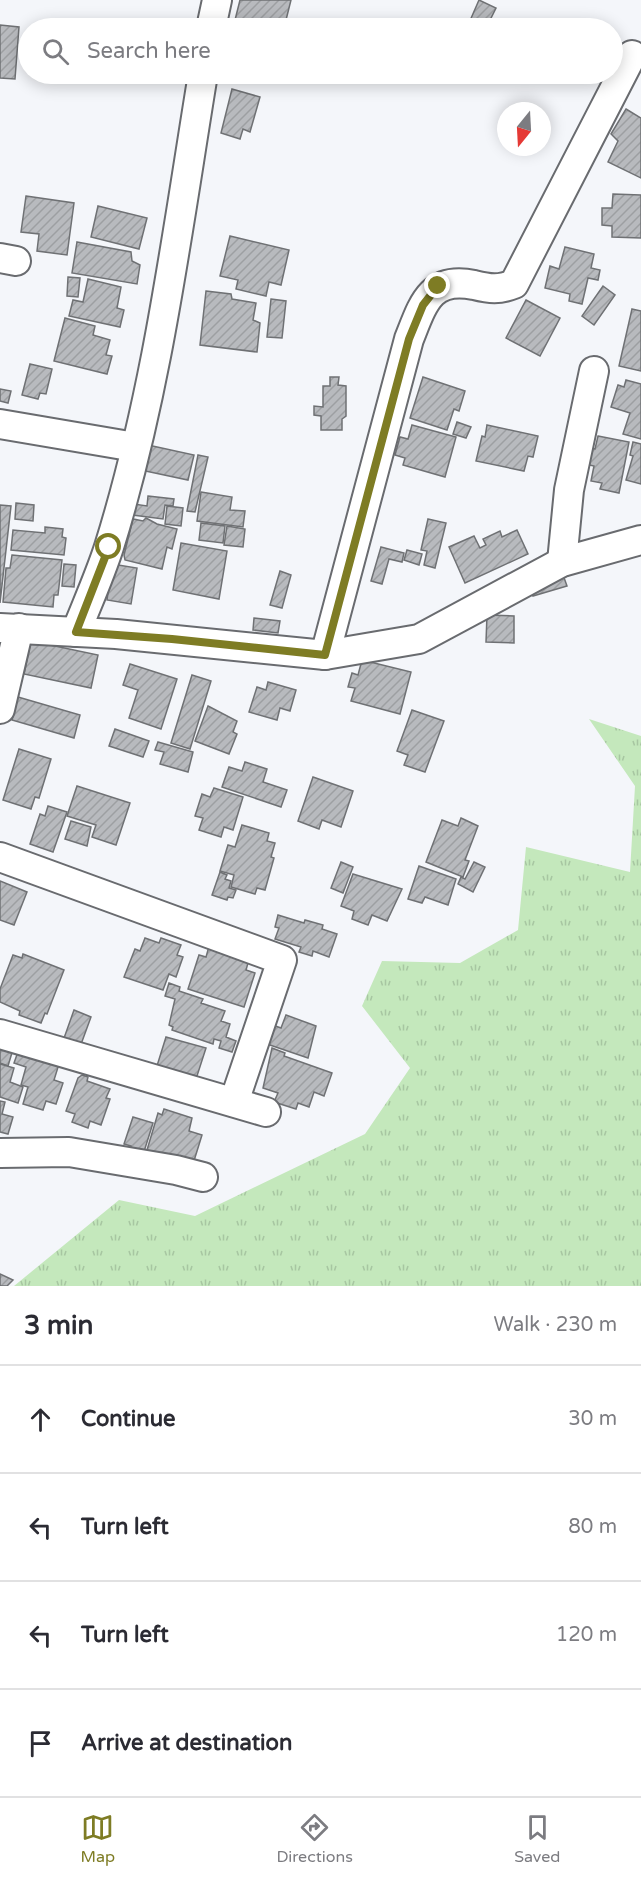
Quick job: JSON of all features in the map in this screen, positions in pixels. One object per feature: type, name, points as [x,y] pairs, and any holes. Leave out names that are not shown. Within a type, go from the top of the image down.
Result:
[{"type":"street","points":[[213,18],[217,0]]},
{"type":"street","points":[[623,73],[632,55]]},
{"type":"street","points":[[76,632],[109,547],[135,447],[159,339],[201,84]]},
{"type":"street","points":[[325,655],[409,339],[423,305],[438,286],[450,282],[499,290],[514,285],[617,84]]},
{"type":"street","points":[[562,562],[569,490],[594,371]]},
{"type":"street","points":[[0,424],[135,447]]},
{"type":"street","points":[[0,709],[9,628],[160,638],[325,655],[419,639],[562,562],[641,540]]},
{"type":"street","points":[[0,857],[282,960],[234,1102]]},
{"type":"street","points":[[0,1034],[266,1112]]},
{"type":"street","points":[[0,1153],[69,1152],[176,1170],[203,1177]]},
{"type":"green space","points":[[589,719],[641,736],[641,1286],[14,1286],[119,1200],[195,1216],[365,1134],[410,1068],[362,1006],[382,961],[460,963],[518,930],[526,847],[630,872],[635,786]]},
{"type":"building","points":[[240,0],[291,0],[286,18],[236,18]]},
{"type":"building","points":[[479,0],[496,8],[491,18],[471,18]]},
{"type":"building","points":[[0,25],[18,27],[15,79],[0,78]]},
{"type":"building","points":[[232,89],[260,97],[250,132],[243,129],[240,139],[221,133]]},
{"type":"building","points":[[626,109],[641,118],[641,178],[608,162],[618,141],[611,134]]},
{"type":"building","points":[[613,194],[641,195],[641,238],[612,237],[612,226],[602,225],[602,208],[612,208]]},
{"type":"building","points":[[26,196],[74,203],[67,255],[37,251],[39,234],[21,232]]},
{"type":"building","points":[[98,206],[147,218],[139,249],[91,237]]},
{"type":"building","points":[[230,236],[289,250],[281,285],[269,282],[266,296],[236,289],[238,280],[220,276]]},
{"type":"building","points":[[77,242],[131,252],[132,261],[140,265],[137,284],[72,273]]},
{"type":"building","points":[[565,247],[594,254],[591,268],[600,270],[598,280],[588,278],[582,304],[569,301],[570,294],[545,288],[550,266],[559,269]]},
{"type":"building","points":[[68,277],[80,278],[78,297],[67,296]]},
{"type":"building","points":[[88,279],[121,287],[117,308],[124,310],[120,327],[69,316],[73,300],[83,302]]},
{"type":"building","points":[[603,286],[615,295],[594,325],[582,316]]},
{"type":"building","points":[[206,291],[231,294],[232,299],[256,303],[253,320],[260,323],[257,352],[200,345]]},
{"type":"building","points":[[271,299],[286,301],[282,338],[267,337]]},
{"type":"building","points":[[526,300],[560,318],[540,356],[506,338]]},
{"type":"building","points":[[632,309],[641,311],[641,371],[619,366]]},
{"type":"building","points":[[65,318],[95,326],[93,335],[110,340],[106,355],[112,356],[107,374],[54,361]]},
{"type":"building","points":[[30,364],[52,369],[46,394],[40,393],[38,399],[22,395]]},
{"type":"building","points":[[330,377],[339,377],[338,385],[346,386],[346,416],[342,419],[342,430],[321,430],[321,416],[314,415],[314,406],[323,407],[323,386],[330,386]]},
{"type":"building","points":[[423,377],[465,391],[459,411],[454,409],[447,430],[410,418]]},
{"type":"building","points":[[626,380],[641,384],[641,439],[623,434],[630,413],[611,407],[618,385],[624,387]]},
{"type":"building","points":[[0,389],[11,391],[8,403],[0,401]]},
{"type":"building","points":[[457,422],[471,427],[466,438],[453,434]]},
{"type":"building","points":[[412,425],[456,437],[445,477],[403,465],[405,458],[395,455],[400,437],[408,439]]},
{"type":"building","points":[[487,425],[538,436],[533,457],[528,456],[524,471],[476,461]]},
{"type":"building","points":[[598,436],[629,442],[619,493],[600,489],[602,483],[591,481],[594,466],[585,464],[588,448],[595,449]]},
{"type":"building","points":[[633,442],[641,444],[641,484],[626,480],[633,456],[630,455]]},
{"type":"building","points":[[148,445],[194,455],[188,480],[136,469]]},
{"type":"building","points":[[198,455],[208,457],[195,512],[187,511]]},
{"type":"building","points":[[201,492],[232,497],[230,510],[245,511],[243,527],[197,521]]},
{"type":"building","points":[[148,496],[174,499],[173,506],[165,505],[163,519],[125,514],[127,503],[147,506]]},
{"type":"building","points":[[16,503],[34,505],[33,521],[15,519]]},
{"type":"building","points":[[0,505],[11,506],[0,603]]},
{"type":"building","points":[[167,506],[183,508],[181,526],[165,524]]},
{"type":"building","points":[[146,518],[157,524],[177,529],[172,549],[167,547],[162,569],[125,560],[124,555],[133,519],[143,521]]},
{"type":"building","points":[[428,519],[446,523],[435,568],[424,565],[427,551],[421,550]]},
{"type":"building","points":[[201,523],[225,526],[223,543],[199,540]]},
{"type":"building","points":[[227,526],[245,529],[243,547],[224,545]]},
{"type":"building","points":[[45,527],[63,529],[62,537],[66,538],[64,555],[11,550],[13,530],[45,533]]},
{"type":"building","points":[[517,530],[528,554],[465,583],[449,547],[474,536],[480,548],[486,545],[483,539],[500,531],[502,537]]},
{"type":"building","points":[[181,543],[227,551],[219,599],[173,590]]},
{"type":"building","points":[[381,547],[404,553],[402,562],[389,559],[382,584],[371,581]]},
{"type":"building","points":[[407,550],[422,554],[419,565],[404,560]]},
{"type":"building","points":[[12,555],[62,560],[58,595],[54,595],[53,607],[3,602],[6,568],[10,568]]},
{"type":"building","points":[[64,564],[76,565],[74,587],[62,586]]},
{"type":"building","points":[[112,564],[137,568],[131,604],[107,600]]},
{"type":"building","points":[[280,571],[291,575],[282,608],[270,605]]},
{"type":"building","points":[[562,572],[567,586],[533,596],[529,583]]},
{"type":"building","points":[[487,615],[514,616],[514,643],[486,642]]},
{"type":"building","points":[[254,618],[280,621],[278,633],[253,630]]},
{"type":"building","points":[[31,641],[98,655],[91,688],[24,674]]},
{"type":"building","points":[[362,660],[411,672],[400,714],[351,701],[355,688],[348,687],[352,673],[358,675]]},
{"type":"building","points":[[130,664],[177,679],[161,729],[129,718],[138,690],[123,685]]},
{"type":"building","points":[[192,675],[211,681],[190,749],[171,743]]},
{"type":"building","points":[[268,682],[296,690],[290,711],[280,708],[277,720],[249,712],[257,687],[266,690]]},
{"type":"building","points":[[18,697],[80,715],[74,738],[12,720]]},
{"type":"building","points":[[208,706],[237,721],[233,732],[237,734],[229,754],[195,741]]},
{"type":"building","points":[[412,710],[444,721],[425,772],[404,765],[408,755],[397,751]]},
{"type":"building","points":[[115,729],[149,741],[143,757],[109,746]]},
{"type":"building","points":[[158,742],[193,752],[188,772],[160,764],[164,752],[155,750]]},
{"type":"building","points":[[19,749],[51,759],[39,798],[35,797],[31,809],[3,800]]},
{"type":"building","points":[[245,762],[267,769],[263,782],[287,790],[281,807],[222,787],[229,767],[242,771]]},
{"type":"building","points":[[313,777],[353,791],[341,827],[322,820],[319,829],[298,821]]},
{"type":"building","points":[[77,786],[130,803],[116,845],[92,837],[96,825],[67,816]]},
{"type":"building","points":[[214,788],[243,797],[233,830],[224,827],[221,837],[199,830],[203,818],[195,816],[202,794],[210,797]]},
{"type":"building","points":[[48,806],[67,812],[53,852],[30,844],[40,814],[45,816]]},
{"type":"building","points":[[461,818],[478,826],[465,860],[469,861],[463,877],[426,862],[442,820],[458,826]]},
{"type":"building","points":[[71,821],[91,827],[87,846],[65,839]]},
{"type":"building","points":[[242,825],[269,833],[267,841],[275,843],[271,857],[274,858],[265,890],[257,888],[255,894],[231,887],[234,875],[220,871],[228,845],[235,847]]},
{"type":"building","points":[[341,862],[353,867],[343,893],[331,888]]},
{"type":"building","points":[[474,862],[485,867],[473,892],[458,884],[461,877],[465,879]]},
{"type":"building","points":[[419,866],[456,879],[448,905],[425,897],[422,903],[408,899]]},
{"type":"building","points":[[220,872],[227,875],[225,879],[231,881],[229,888],[236,890],[233,898],[228,897],[227,900],[212,895]]},
{"type":"building","points":[[353,874],[402,889],[387,921],[372,915],[368,925],[352,919],[354,911],[341,906]]},
{"type":"building","points":[[0,881],[27,892],[14,925],[0,920]]},
{"type":"building","points":[[278,915],[304,923],[305,920],[323,925],[322,929],[337,934],[329,957],[313,951],[312,956],[299,952],[301,947],[275,939],[279,928],[275,927]]},
{"type":"building","points":[[145,938],[159,943],[161,938],[181,945],[177,955],[183,957],[176,977],[169,974],[163,990],[124,977],[135,949],[140,951]]},
{"type":"building","points":[[210,943],[250,956],[246,970],[255,973],[244,1007],[188,989],[199,955],[206,957]]},
{"type":"building","points":[[23,954],[64,970],[47,1014],[45,1013],[41,1023],[19,1015],[20,1011],[0,1002],[0,989],[13,955],[22,958]]},
{"type":"building","points":[[169,983],[180,987],[179,991],[203,999],[201,1003],[225,1011],[221,1021],[230,1024],[226,1037],[236,1041],[232,1052],[219,1048],[221,1041],[214,1039],[213,1044],[172,1030],[173,1027],[169,1025],[175,999],[165,996]]},
{"type":"building","points":[[74,1010],[91,1017],[80,1047],[63,1041]]},
{"type":"building","points":[[286,1015],[316,1026],[308,1058],[264,1043],[270,1024],[281,1028]]},
{"type":"building","points":[[166,1037],[206,1048],[197,1076],[192,1075],[190,1080],[156,1069]]},
{"type":"building","points":[[0,1041],[14,1046],[8,1066],[0,1063]]},
{"type":"building","points":[[272,1048],[285,1053],[284,1056],[332,1073],[324,1096],[314,1092],[309,1107],[298,1103],[296,1109],[274,1102],[278,1093],[263,1088]]},
{"type":"building","points":[[19,1049],[59,1064],[54,1080],[63,1083],[56,1104],[46,1101],[43,1110],[23,1104],[28,1087],[21,1085],[26,1067],[14,1063]]},
{"type":"building","points":[[0,1064],[14,1068],[10,1082],[23,1087],[18,1103],[0,1097]]},
{"type":"building","points":[[82,1075],[88,1077],[87,1081],[110,1089],[106,1098],[110,1099],[101,1125],[90,1121],[88,1128],[72,1122],[75,1114],[66,1111],[78,1078]]},
{"type":"building","points":[[0,1101],[5,1102],[2,1114],[13,1117],[8,1134],[0,1132]]},
{"type":"building","points":[[164,1109],[192,1118],[189,1131],[202,1135],[193,1164],[147,1150],[158,1113],[162,1115]]},
{"type":"building","points":[[133,1117],[153,1123],[142,1158],[129,1153],[131,1146],[124,1144]]},
{"type":"building","points":[[0,1274],[13,1280],[7,1286],[0,1286]]},
{"type":"route","points":[[109,547],[76,632],[172,639],[228,647],[325,655],[409,339],[423,305],[438,286]]}]
